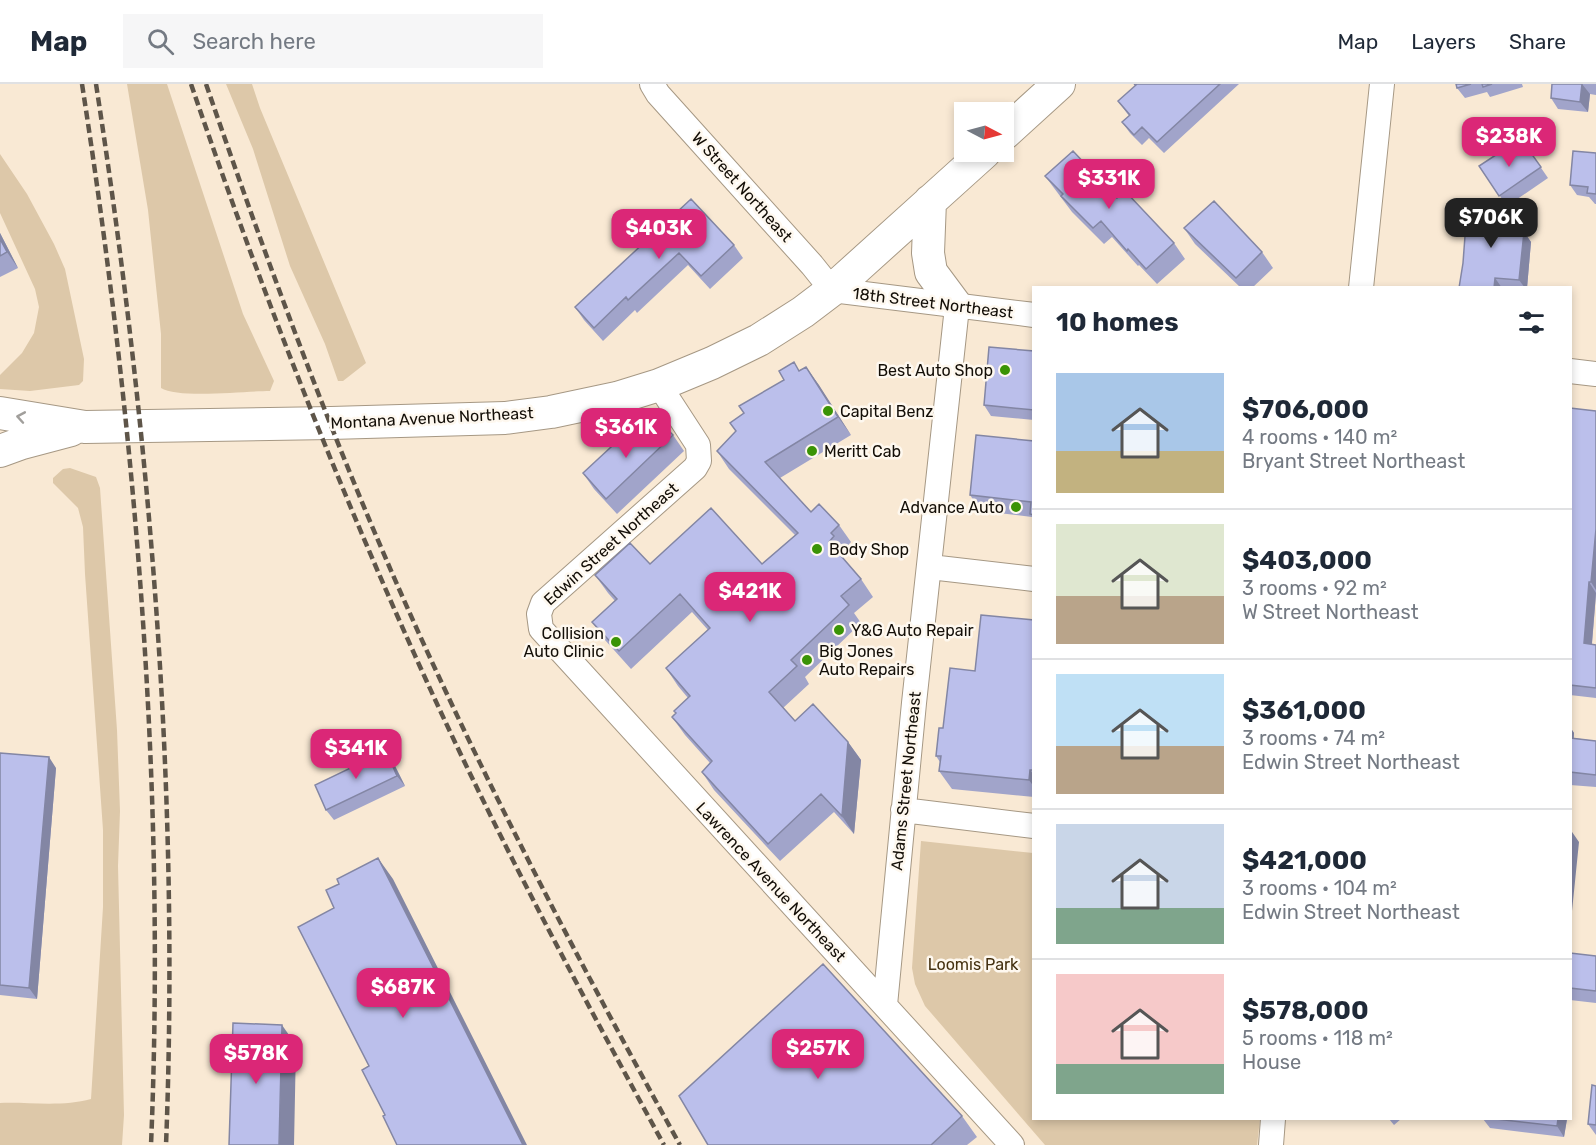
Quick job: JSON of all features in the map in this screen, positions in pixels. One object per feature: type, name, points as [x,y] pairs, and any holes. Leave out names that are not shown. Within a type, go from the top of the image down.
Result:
[{"type":"main road","points":[[1014,125],[1059,84]]},
{"type":"main road","name":"Montana Avenue Northeast","points":[[0,413],[85,427],[505,418],[574,408],[617,398],[659,385],[712,363],[759,340],[803,312],[832,290],[974,162]]},
{"type":"main road","points":[[930,201],[928,253],[931,272],[957,307]]},
{"type":"main road","name":"Montana Avenue Northeast","points":[[0,451],[85,427]]},
{"type":"street","name":"W Street Northeast","points":[[651,84],[832,290]]},
{"type":"street","points":[[1361,286],[1382,84]]},
{"type":"street","name":"18th Street Northeast","points":[[832,290],[1032,315]]},
{"type":"street","name":"Adams Street Northeast","points":[[885,1005],[903,810],[957,307]]},
{"type":"street","points":[[1572,371],[1596,374]]},
{"type":"street","name":"Edwin Street Northeast","points":[[539,614],[543,603],[550,596],[695,468],[700,453],[698,445],[659,385]]},
{"type":"street","points":[[930,567],[1032,579]]},
{"type":"street","name":"Lawrence Avenue Northeast","points":[[539,614],[539,621],[545,635],[1012,1145]]},
{"type":"street","points":[[903,810],[1032,826]]},
{"type":"street","points":[[1270,1145],[1273,1120]]},
{"type":"green space","points":[[127,84],[167,84],[243,314],[274,381],[270,391],[197,394],[161,388],[161,334],[148,210]]},
{"type":"green space","points":[[226,84],[252,84],[366,363],[343,381],[338,381],[325,344],[290,266],[253,149]]},
{"type":"green space","points":[[0,154],[27,194],[65,269],[84,359],[83,381],[79,385],[30,391],[0,389],[0,375],[22,353],[34,333],[39,307],[35,289],[0,213]]},
{"type":"green space","points":[[70,468],[96,477],[100,488],[117,730],[120,811],[118,866],[124,1115],[122,1145],[0,1145],[0,1103],[58,1104],[91,1099],[103,907],[103,830],[83,527],[78,508],[53,483],[53,478],[63,469]]},
{"type":"green space","name":"Loomis Park","points":[[921,841],[1032,853],[1032,1120],[1260,1120],[1257,1145],[1045,1145],[925,1006],[915,984],[912,968]]},
{"type":"building","points":[[1134,84],[1220,84],[1157,142],[1142,127],[1134,135],[1122,122],[1130,115],[1118,101],[1136,85]]},
{"type":"building","points":[[1456,84],[1471,84],[1457,88]]},
{"type":"building","points":[[1552,84],[1582,84],[1580,102],[1551,98]]},
{"type":"building","points":[[1511,145],[1517,153],[1526,146],[1541,167],[1499,196],[1479,166]]},
{"type":"building","points":[[1073,151],[1117,198],[1125,191],[1174,243],[1146,269],[1101,221],[1093,228],[1061,196],[1063,194],[1045,176]]},
{"type":"building","points":[[1573,151],[1596,153],[1596,194],[1587,193],[1588,187],[1570,185]]},
{"type":"building","points":[[691,199],[734,245],[701,276],[679,253],[628,300],[626,297],[594,328],[575,307]]},
{"type":"building","points":[[1214,201],[1262,252],[1236,278],[1184,228]]},
{"type":"building","points":[[1467,209],[1506,212],[1506,218],[1517,219],[1516,231],[1524,232],[1519,280],[1495,278],[1494,286],[1459,286]]},
{"type":"building","points":[[0,239],[7,252],[0,256]]},
{"type":"building","points":[[989,347],[1032,351],[1032,410],[984,405]]},
{"type":"building","points":[[794,362],[799,371],[806,367],[838,417],[765,462],[811,512],[819,504],[839,525],[831,533],[834,536],[829,542],[861,579],[841,596],[849,605],[791,660],[797,666],[769,692],[795,721],[813,704],[848,742],[842,816],[821,794],[768,844],[702,772],[712,761],[672,717],[676,713],[674,711],[690,696],[666,668],[710,628],[680,594],[619,651],[592,622],[617,599],[595,575],[630,543],[650,564],[711,508],[762,564],[798,533],[717,451],[736,431],[730,423],[744,413],[739,406],[784,380],[779,371]]},
{"type":"building","points":[[1572,408],[1596,411],[1596,529],[1584,643],[1596,645],[1596,688],[1572,685]]},
{"type":"building","points":[[662,424],[673,435],[606,499],[583,473],[624,435]]},
{"type":"building","points":[[976,435],[1032,441],[1032,514],[1030,514],[1031,502],[970,495]]},
{"type":"building","points":[[981,615],[1032,620],[1032,770],[1030,770],[1029,780],[939,771],[941,756],[936,756],[939,728],[943,728],[950,668],[975,671]]},
{"type":"building","points":[[1572,738],[1596,741],[1596,775],[1572,772]]},
{"type":"building","points":[[386,751],[397,776],[326,810],[315,785]]},
{"type":"building","points":[[0,753],[49,757],[29,988],[0,985]]},
{"type":"building","points":[[378,858],[523,1145],[397,1145],[383,1116],[385,1115],[362,1070],[369,1066],[298,927],[334,908],[326,890],[339,884],[337,879]]},
{"type":"building","points":[[1572,953],[1596,956],[1596,991],[1572,988]]},
{"type":"building","points":[[823,964],[962,1116],[931,1145],[708,1145],[679,1096]]},
{"type":"building","points":[[233,1023],[282,1025],[279,1145],[229,1145]]},
{"type":"building","points":[[1592,1085],[1596,1086],[1596,1125],[1588,1124]]},
{"type":"building","points":[[1505,1120],[1558,1120],[1557,1126]]},
{"type":"railway","points":[[82,84],[118,347],[132,480],[142,613],[150,746],[154,879],[155,1012],[151,1145]]},
{"type":"railway","points":[[96,84],[132,348],[146,480],[156,613],[169,879],[166,1145]]},
{"type":"railway","points":[[191,84],[244,236],[331,461],[394,609],[454,741],[512,858],[664,1145]]},
{"type":"railway","points":[[206,84],[286,309],[344,458],[406,605],[525,854],[680,1145]]},
{"type":"place","name":"Best Auto Shop","points":[[1005,370]]},
{"type":"place","name":"Capital Benz","points":[[828,411]]},
{"type":"place","name":"Meritt Cab","points":[[812,451]]},
{"type":"place","name":"Advance Auto","points":[[1016,507]]},
{"type":"place","name":"Body Shop","points":[[817,549]]},
{"type":"place","name":"Y&G Auto Repair","points":[[839,630]]},
{"type":"place","name":"Collision Auto Clinic","points":[[616,642]]},
{"type":"place","name":"Big Jones Auto Repairs","points":[[807,660]]}]
